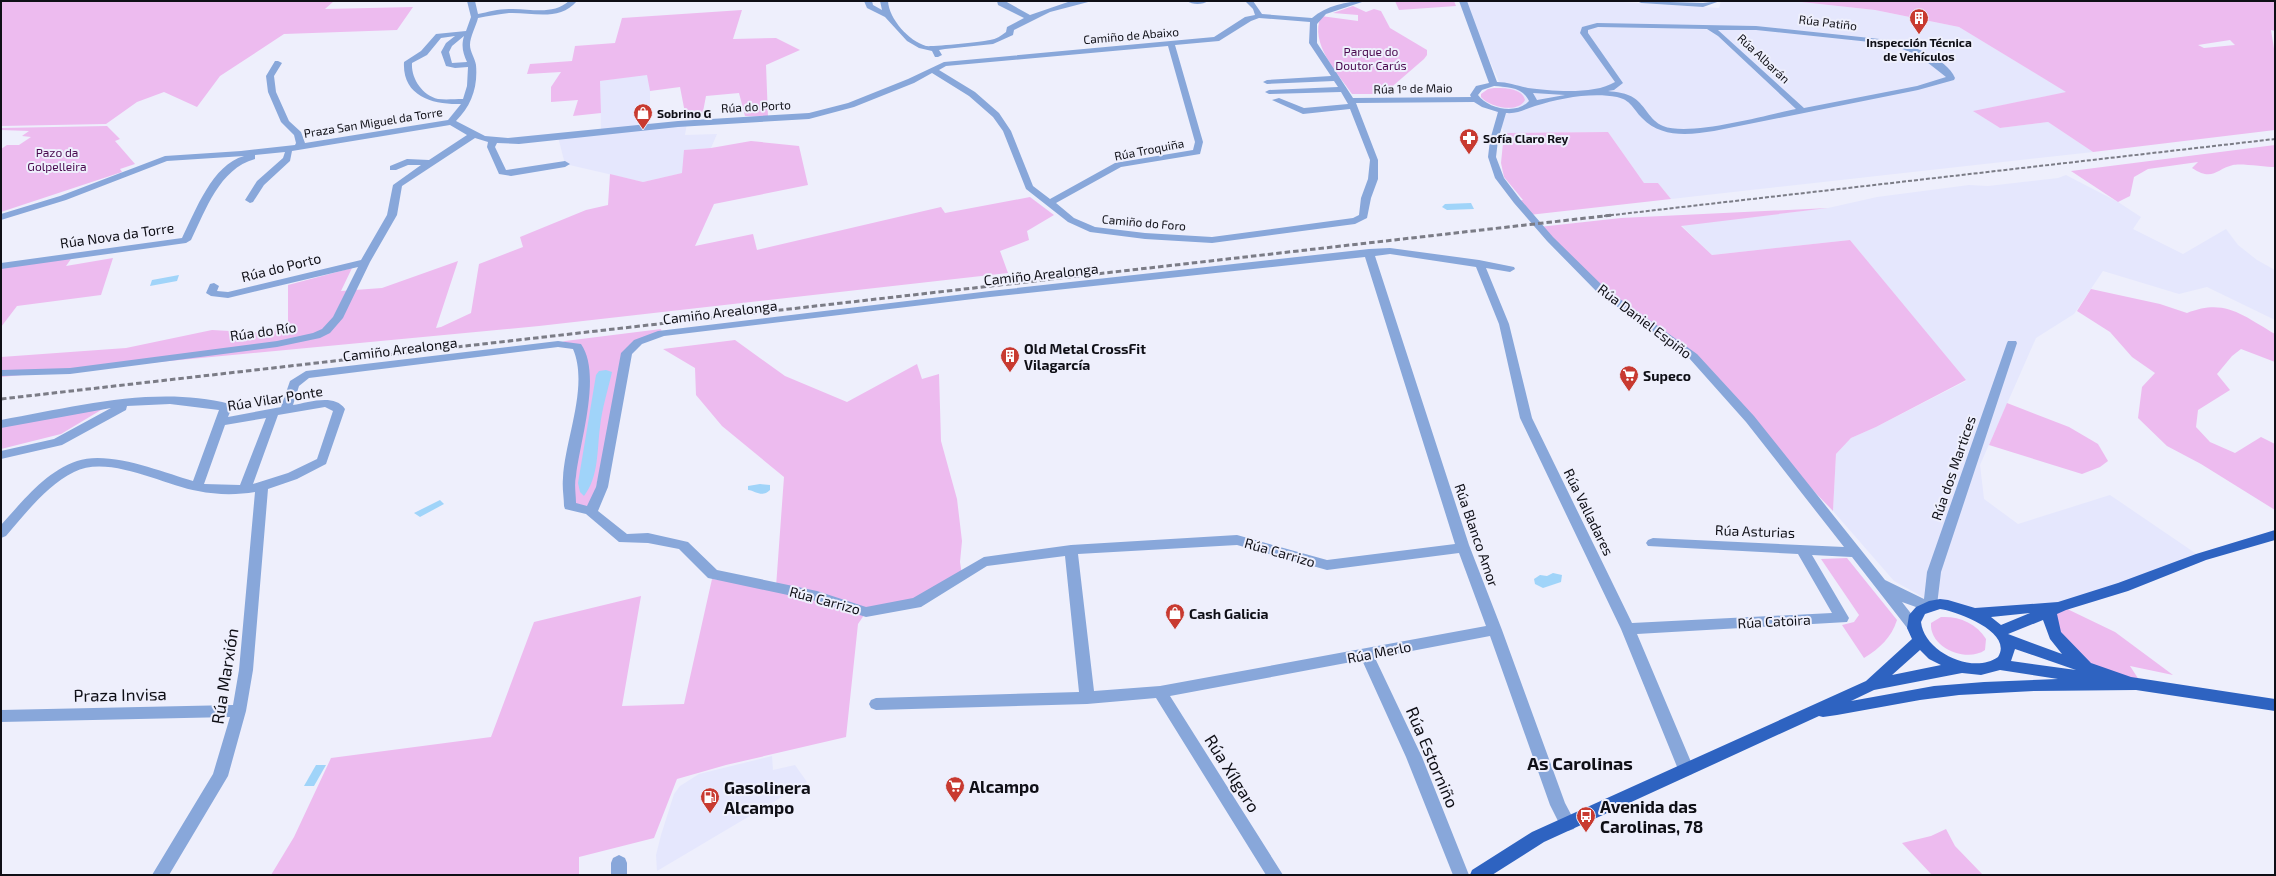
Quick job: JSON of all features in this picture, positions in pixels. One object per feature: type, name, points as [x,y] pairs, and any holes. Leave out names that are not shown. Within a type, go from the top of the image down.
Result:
[{"type":"main road","points":[[2002,636],[2056,608],[2123,587],[2201,557],[2275,535]]},
{"type":"main road","points":[[2001,665],[2006,658],[2008,649],[2002,636],[1988,622],[1974,613],[1951,605],[1928,605],[1919,610],[1914,616],[1913,625],[1920,641],[1931,652],[1946,661],[1962,667],[1977,670],[1991,669],[2001,665],[2192,691],[2275,705]]},
{"type":"main road","points":[[1974,613],[2056,608]]},
{"type":"main road","points":[[2056,608],[2049,623],[2062,646],[2091,670]]},
{"type":"main road","points":[[2002,636],[2091,670],[2135,684]]},
{"type":"main road","points":[[1871,685],[1920,641]]},
{"type":"main road","points":[[1478,875],[1538,837],[1871,685],[1962,667]]},
{"type":"main road","points":[[1813,712],[1854,708],[1931,692],[1978,687],[2135,684]]},
{"type":"street","points":[[471,1],[475,17],[467,33],[449,45],[445,52],[446,58],[450,64],[455,66],[472,64]]},
{"type":"street","points":[[475,17],[508,11],[557,12],[567,9],[573,1]]},
{"type":"street","points":[[868,1],[870,6],[886,15],[914,43],[935,49],[953,44],[982,44],[999,40],[1010,33],[1010,29],[1030,18],[1067,5],[1088,1]]},
{"type":"street","points":[[884,1],[883,7],[886,15]]},
{"type":"street","points":[[1001,1],[1001,3],[1030,18]]},
{"type":"street","points":[[1191,1],[1204,1]]},
{"type":"street","points":[[1249,1],[1256,8],[1259,16]]},
{"type":"street","points":[[1352,104],[1313,43],[1314,20],[1323,12],[1361,1]]},
{"type":"street","points":[[1463,1],[1494,84]]},
{"type":"street","points":[[1641,1],[1703,5],[1716,1]]},
{"type":"street","name":"Camiño de Abaixo","points":[[944,64],[1216,39],[1248,19],[1259,16],[1314,20]]},
{"type":"street","name":"Rúa Patiño","points":[[1597,25],[1708,27],[1791,30],[1903,44],[1922,52],[1949,73],[1951,78],[1918,88],[1801,109],[1714,128],[1683,132],[1670,131],[1654,124],[1644,116],[1636,102],[1584,34],[1585,28],[1597,25]]},
{"type":"street","name":"Rúa Albarán","points":[[1708,27],[1721,34],[1801,109]]},
{"type":"street","points":[[465,101],[431,99],[422,92],[410,78],[407,68],[408,62],[424,53],[439,36],[467,33]]},
{"type":"street","name":"Praza San Miguel da Torre","points":[[1,217],[63,198],[165,159],[178,156],[240,154],[387,133],[451,122],[464,108],[471,86],[472,64],[467,52],[467,33]]},
{"type":"street","name":"Rúa Troquiña","points":[[1049,203],[1118,165],[1197,152],[1199,142],[1171,43]]},
{"type":"street","points":[[935,49],[944,64]]},
{"type":"street","points":[[250,200],[260,183],[287,159],[290,152],[301,143],[300,138],[285,122],[272,92],[270,76],[278,63]]},
{"type":"street","name":"Rúa do Porto","points":[[469,133],[493,141],[519,141],[687,123],[809,116],[852,105],[911,81],[944,64]]},
{"type":"street","name":"Camiño do Foro","points":[[933,70],[968,91],[996,115],[1007,132],[1029,187],[1071,220],[1093,230],[1151,237],[1212,240],[1355,221],[1364,216],[1366,198],[1373,179],[1374,160],[1352,104]]},
{"type":"street","points":[[1267,82],[1336,78]]},
{"type":"street","points":[[1524,90],[1605,90],[1619,84],[1617,78]]},
{"type":"street","points":[[1532,104],[1533,97],[1524,90],[1510,85],[1486,85],[1475,91],[1475,99],[1487,107],[1503,110],[1520,110],[1532,104],[1576,96],[1593,95],[1625,97],[1636,102]]},
{"type":"street","points":[[1269,92],[1342,89]]},
{"type":"street","name":"Rúa 1º de Maio","points":[[1276,100],[1303,111],[1352,104],[1475,99]]},
{"type":"street","name":"Rúa Daniel Espiño","points":[[1503,110],[1494,140],[1492,157],[1500,178],[1516,201],[1550,239],[1602,290],[1693,356],[1750,420],[1913,625]]},
{"type":"street","name":"Praza San Miguel da Torre","points":[[451,122],[469,133]]},
{"type":"street","name":"Rúa do Río","points":[[1,373],[70,371],[277,344],[316,336],[326,331],[338,318],[364,262],[392,216],[398,185],[429,163],[457,148],[469,133]]},
{"type":"street","points":[[493,141],[491,147],[502,172],[510,173],[565,164]]},
{"type":"street","name":"Rúa Nova da Torre","points":[[1,266],[186,240],[218,180],[236,163],[248,157],[290,152]]},
{"type":"street","points":[[393,168],[407,162],[429,163]]},
{"type":"street","name":"Camiño Arealonga","points":[[280,410],[294,384],[306,375],[558,344],[577,346],[582,352],[584,363],[582,397],[569,479],[570,506],[590,511],[602,487],[627,353],[638,342],[662,334],[1370,252],[1390,251],[1478,263]]},
{"type":"street","name":"Rúa Blanco Amor","points":[[1370,252],[1463,548],[1495,630],[1558,805],[1568,824]]},
{"type":"street","name":"Rúa do Porto","points":[[214,286],[212,293],[228,295],[364,262]]},
{"type":"street","points":[[1478,263],[1510,269]]},
{"type":"street","name":"Rúa Valladares","points":[[1478,263],[1504,324],[1526,418],[1628,628],[1686,769]]},
{"type":"street","name":"Rúa dos Martices","points":[[1928,605],[1934,572],[2012,342]]},
{"type":"street","name":"Rúa Vilar Ponte","points":[[1,424],[131,403],[194,400],[226,407],[197,487],[216,490],[244,490],[262,488],[302,473],[322,461],[339,409],[326,402],[221,422]]},
{"type":"street","name":"Rúa Vilar Ponte","points":[[1,455],[58,442],[131,403]]},
{"type":"street","points":[[244,490],[280,410]]},
{"type":"street","points":[[1,533],[36,494],[70,469],[81,464],[101,463],[197,487]]},
{"type":"street","name":"Rúa Marxión","points":[[160,875],[220,776],[239,711],[247,662],[262,488]]},
{"type":"street","name":"Rúa Carrizo","points":[[590,511],[624,539],[648,538],[682,545],[713,574],[817,596],[866,612],[916,603],[984,562],[1071,550],[1237,540],[1327,565],[1463,548]]},
{"type":"street","name":"Rúa Asturias","points":[[1653,543],[1855,552]]},
{"type":"street","name":"Rúa Catoira","points":[[1628,628],[1842,618],[1802,549]]},
{"type":"street","points":[[1071,550],[1087,698]]},
{"type":"street","name":"Rúa Daniel Espiño","points":[[1875,578],[1902,596],[1928,605]]},
{"type":"street","name":"Rúa Merlo","points":[[1160,692],[1367,655],[1495,630]]},
{"type":"street","name":"Rúa Estorniño","points":[[1367,655],[1414,757],[1461,875]]},
{"type":"street","points":[[876,704],[1087,698],[1160,692]]},
{"type":"street","name":"Rúa Xílgaro","points":[[1160,692],[1275,875]]},
{"type":"street","name":"Praza Invisa","points":[[1,716],[239,711]]},
{"type":"shaded area","points":[[1463,1],[1607,1],[1719,8],[1721,1],[1792,1],[1875,10],[1959,27],[2067,92],[1974,111],[2000,128],[2048,122],[2093,152],[1671,199],[1658,183],[1644,183],[1608,132],[1504,133],[1495,109],[1502,88]]},
{"type":"shaded area","name":"Sobrino G","points":[[648,74],[650,91],[650,127],[687,123],[685,135],[717,134],[711,148],[685,150],[683,173],[643,182],[565,164],[558,137],[601,132],[600,81]]},
{"type":"shaded area","points":[[2066,175],[2118,202],[2141,217],[2133,229],[2183,254],[2226,229],[2238,245],[2257,260],[2275,270],[2275,320],[2207,287],[2179,294],[2103,271],[2074,314],[2036,338],[1980,465],[1984,499],[2018,524],[2110,495],[2201,557],[2061,606],[1974,613],[1930,605],[1921,596],[1894,581],[1833,511],[1836,454],[1851,438],[1876,427],[1966,381],[1850,240],[1712,255],[1681,225],[1828,208],[1877,197],[1969,185],[1988,186],[2058,178]]},
{"type":"shaded area","name":"Gasolinera Alcampo","points":[[772,756],[773,770],[795,765],[807,782],[657,871],[656,855],[661,835],[674,794],[680,786],[699,774]]},
{"type":"green space","points":[[1,1],[334,1],[325,9],[413,7],[397,30],[284,34],[220,76],[197,107],[164,92],[137,102],[106,124],[1,126]]},
{"type":"green space","points":[[1395,1],[1454,1],[1456,6],[1399,10]]},
{"type":"green space","points":[[1792,1],[2275,1],[2275,31],[2271,30],[2275,55],[2275,130],[2093,152],[2048,122],[2000,128],[1973,111],[2066,92],[1959,27],[1875,10]],"holes":[[[2230,40],[2235,45],[2204,48],[2198,45]]]},
{"type":"green space","name":"Parque do Doutor Carús","points":[[1353,6],[1366,12],[1374,9],[1381,11],[1390,28],[1427,50],[1427,55],[1424,59],[1387,91],[1381,94],[1352,94],[1327,58],[1322,47],[1318,27],[1321,16],[1358,21],[1358,15],[1333,13]]},
{"type":"green space","points":[[742,10],[733,39],[776,38],[800,50],[766,65],[768,117],[745,116],[739,93],[706,96],[702,117],[686,118],[680,87],[650,91],[647,75],[600,81],[601,113],[573,116],[578,100],[551,102],[551,87],[561,72],[527,74],[530,64],[572,61],[575,46],[615,43],[622,18]]},
{"type":"green space","points":[[1494,88],[1517,91],[1525,100],[1516,107],[1510,108],[1503,108],[1490,104],[1481,97],[1481,94],[1488,89]]},
{"type":"green space","name":"Pazo da Golpelleira","points":[[107,126],[120,139],[115,141],[135,164],[120,169],[122,172],[1,212],[1,149],[7,145],[19,145],[31,137],[22,136],[29,131],[1,130],[1,128]]},
{"type":"green space","points":[[1608,132],[1644,183],[1658,183],[1671,199],[1529,215],[1517,201],[1523,200],[1504,177],[1501,163],[1504,133]]},
{"type":"green space","points":[[751,141],[799,146],[808,185],[714,204],[695,246],[753,234],[757,250],[941,207],[945,213],[1030,197],[1054,215],[1027,231],[1029,240],[1000,251],[1008,273],[539,326],[1,377],[1,357],[126,348],[212,330],[266,333],[288,327],[288,285],[352,268],[341,291],[382,288],[458,261],[436,328],[441,327],[471,313],[479,264],[523,247],[520,237],[586,210],[608,205],[610,174],[643,182],[682,173],[684,150],[711,148]]},
{"type":"green space","points":[[2275,145],[2275,167],[2233,165],[2214,173],[2205,174],[2192,168],[2198,162],[2148,169],[2134,177],[2130,196],[2118,202],[2071,171]]},
{"type":"green space","points":[[1828,208],[1681,226],[1712,255],[1850,240],[1966,380],[1876,427],[1851,438],[1836,454],[1833,511],[1776,452],[1693,356],[1631,313],[1539,227],[1621,218]]},
{"type":"green space","points":[[73,256],[66,266],[113,258],[101,295],[17,306],[1,327],[1,266]]},
{"type":"green space","points":[[2091,289],[2160,304],[2187,313],[2212,307],[2223,308],[2243,315],[2275,334],[2275,362],[2241,349],[2232,356],[2217,374],[2230,390],[2198,410],[2196,427],[2210,442],[2235,453],[2261,437],[2275,444],[2275,510],[2201,464],[2167,446],[2138,418],[2142,387],[2155,373],[2132,357],[2110,332],[2077,311]]},
{"type":"green space","points":[[661,329],[662,333],[638,342],[626,357],[620,391],[590,511],[570,506],[582,397],[582,352],[558,344],[565,341]]},
{"type":"green space","points":[[735,340],[785,376],[847,402],[917,364],[922,379],[939,374],[941,441],[957,499],[962,541],[960,562],[962,575],[916,603],[866,612],[858,624],[846,737],[726,765],[677,779],[654,838],[579,857],[579,875],[271,875],[294,837],[331,758],[491,737],[534,622],[641,596],[622,706],[684,704],[712,579],[776,587],[784,477],[722,426],[696,395],[695,368],[663,349]]},
{"type":"green space","points":[[2007,403],[2069,427],[2098,444],[2108,461],[2100,467],[2082,474],[1989,445]]},
{"type":"green space","points":[[106,407],[61,434],[1,449],[1,425]]},
{"type":"green space","points":[[1847,558],[1897,620],[1892,632],[1884,642],[1864,658],[1842,625],[1854,622],[1859,615],[1821,559]]},
{"type":"green space","points":[[2061,606],[2115,632],[2173,675],[2130,666],[2143,686],[2091,670],[2062,646],[2050,611]]},
{"type":"green space","points":[[1941,617],[1961,619],[1972,625],[1982,633],[1986,639],[1985,650],[1977,654],[1969,655],[1950,651],[1942,646],[1936,640],[1932,632],[1931,623]]},
{"type":"green space","points":[[1946,829],[1955,846],[1983,875],[1932,875],[1902,843],[1931,836]]},
{"type":"water","points":[[1471,203],[1474,209],[1447,210],[1442,207],[1445,204]]},
{"type":"water","points":[[179,275],[177,281],[150,286],[152,280]]},
{"type":"water","points":[[606,370],[612,372],[601,420],[595,472],[589,488],[584,496],[580,492],[578,483],[596,375],[599,371]]},
{"type":"water","points":[[760,484],[770,485],[770,490],[762,494],[748,490],[748,486]]},
{"type":"water","points":[[440,500],[444,504],[420,517],[414,513]]},
{"type":"water","points":[[1553,573],[1562,575],[1561,582],[1543,588],[1535,584],[1534,579],[1540,575],[1547,576]]},
{"type":"water","points":[[316,765],[326,765],[314,786],[304,786]]},
{"type":"railway","points":[[1604,216],[2275,139]]},
{"type":"railway","points":[[1,399],[1613,215]]},
{"type":"place","name":"Inspección Técnica de Vehículos","points":[[1919,35]]},
{"type":"place","name":"Sobrino G","points":[[643,130]]},
{"type":"place","name":"Sofía Claro Rey","points":[[1469,155]]},
{"type":"place","name":"Old Metal CrossFit Vilagarcía","points":[[1010,373]]},
{"type":"place","name":"Supeco","points":[[1629,392]]},
{"type":"place","name":"Cash Galicia","points":[[1175,630]]},
{"type":"place","name":"Alcampo","points":[[955,803]]},
{"type":"place","name":"Gasolinera Alcampo","points":[[710,814]]},
{"type":"place","name":"Avenida das Carolinas, 78","points":[[1586,833]]},
{"type":"district","name":"As Carolinas","points":[[1580,763]]}]
